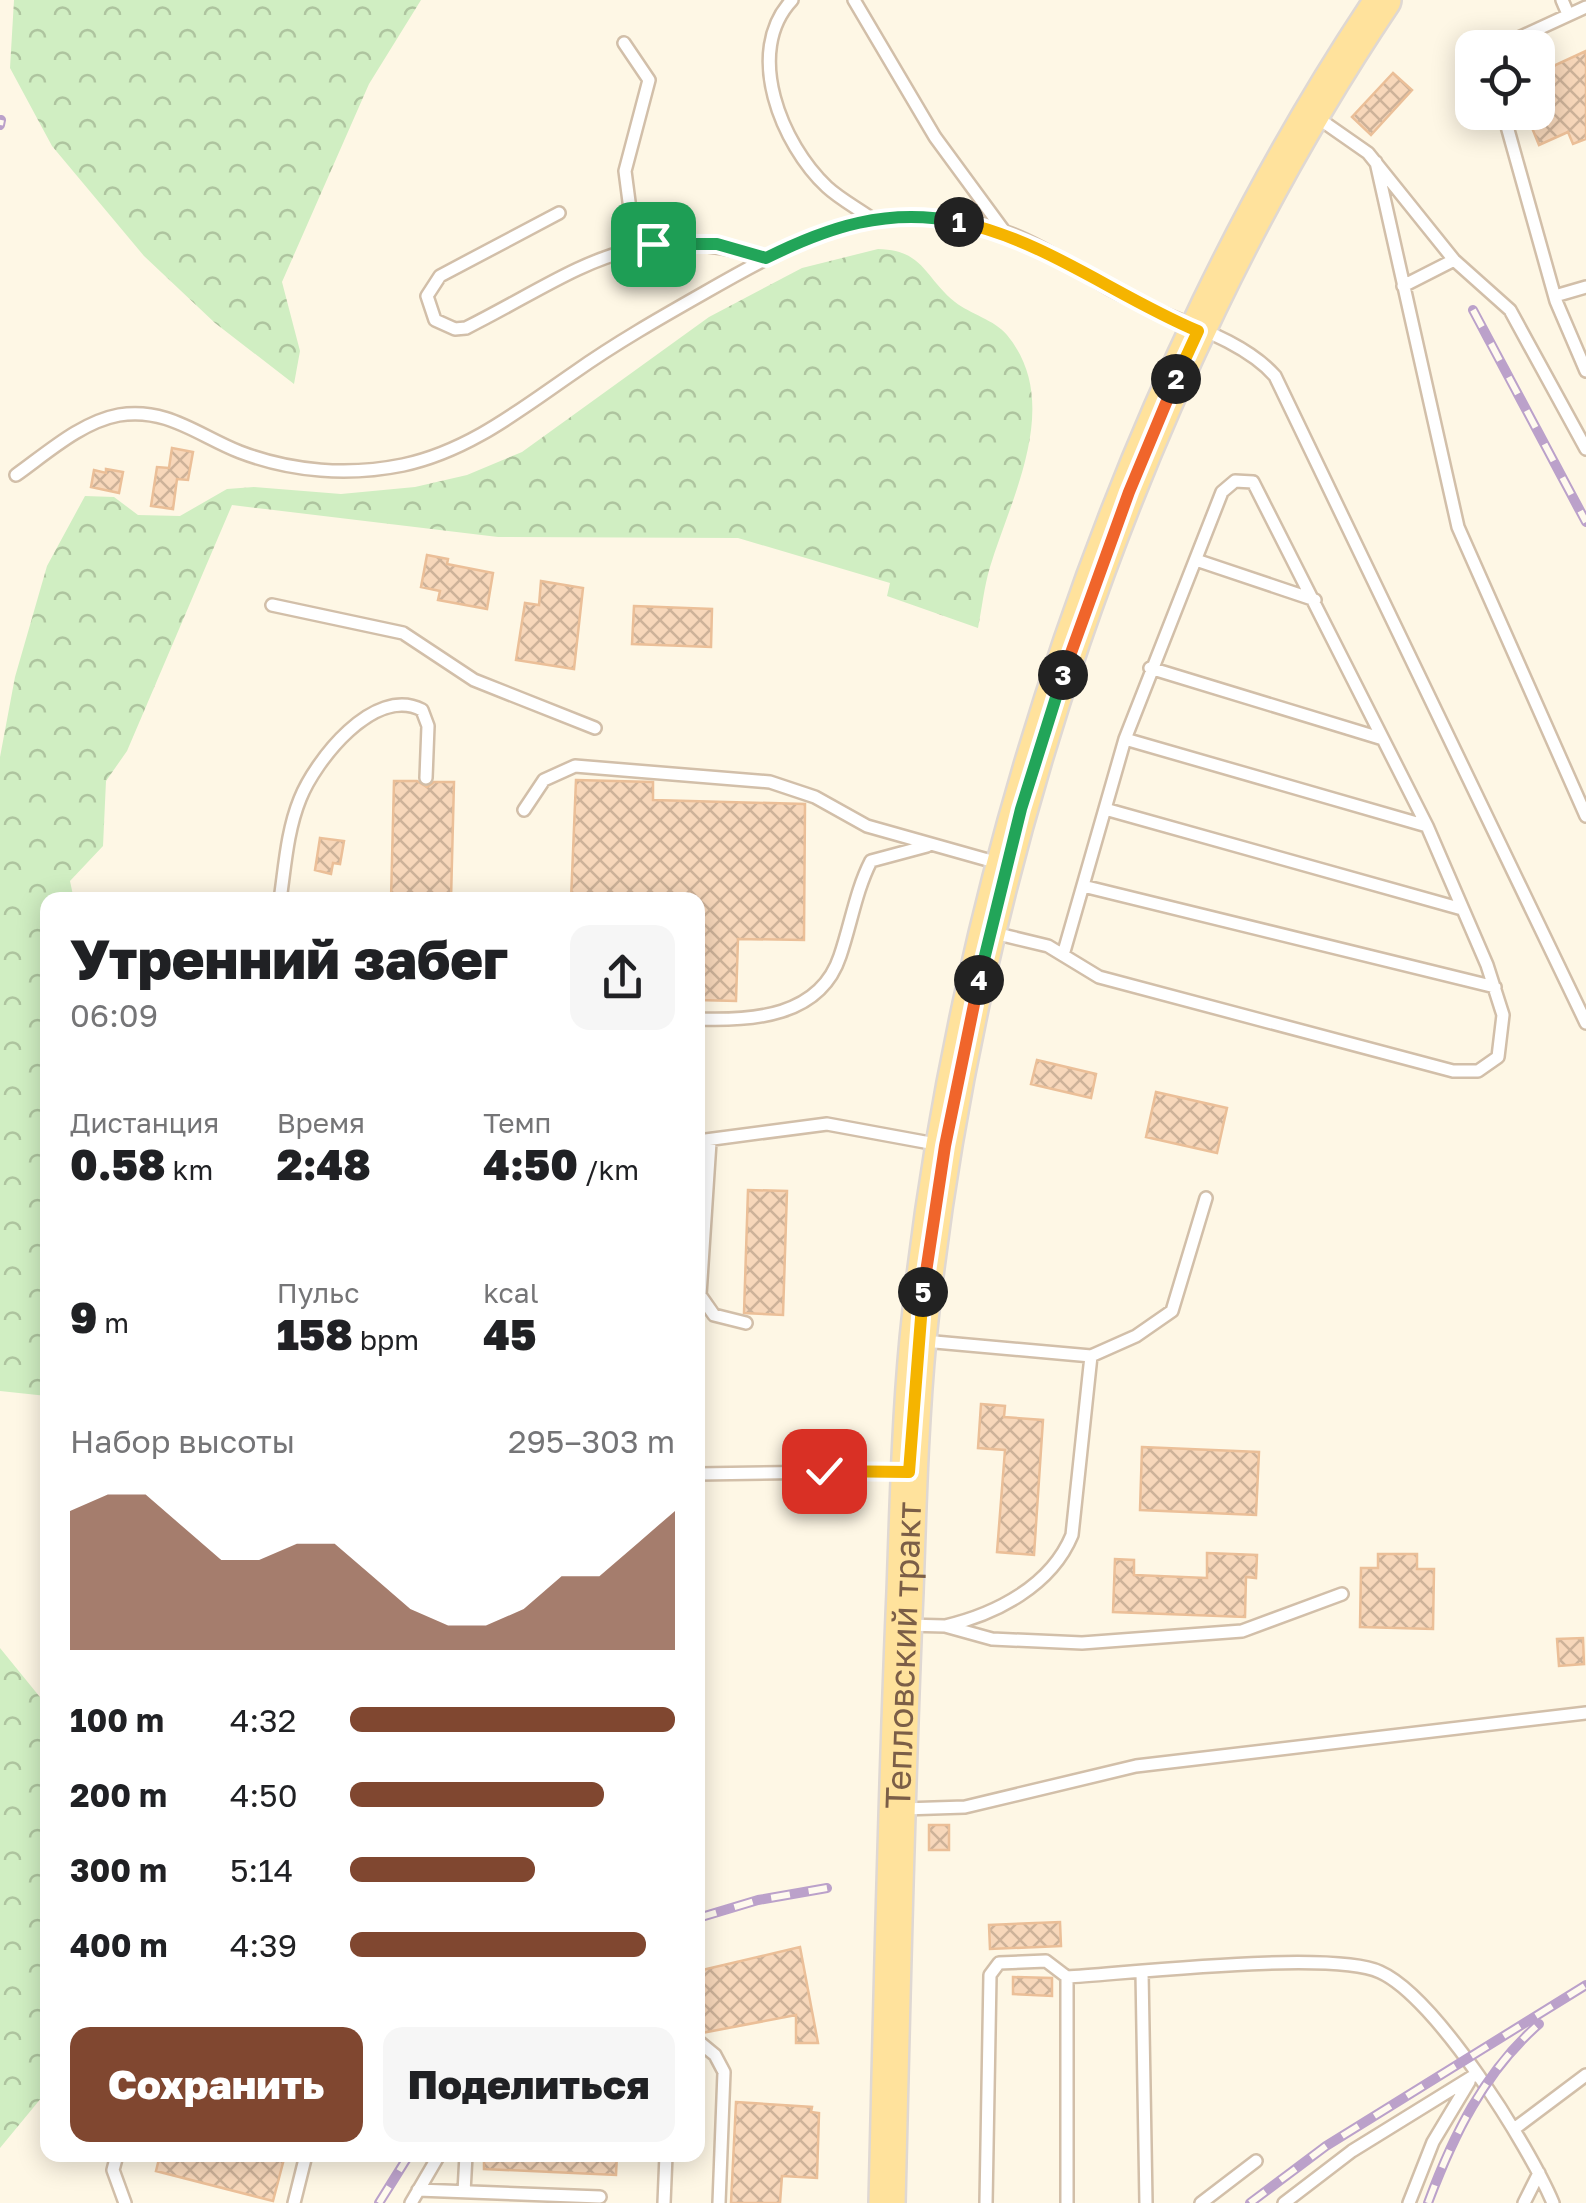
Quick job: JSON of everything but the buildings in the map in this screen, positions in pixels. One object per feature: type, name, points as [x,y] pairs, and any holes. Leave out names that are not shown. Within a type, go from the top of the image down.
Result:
[{"type":"main road","name":"Тепловский тракт","points":[[888,2203],[896,1809],[918,1340],[945,1146],[990,932],[1006,865],[1080,627],[1129,492],[1198,331],[1310,114],[1383,0]]},
{"type":"lane","points":[[792,0],[778,19],[771,40],[773,94],[812,170],[828,188],[871,218]]},
{"type":"lane","points":[[1562,0],[1568,14]]},
{"type":"lane","points":[[857,1],[935,138],[1004,231]]},
{"type":"lane","points":[[1535,30],[1586,7]]},
{"type":"lane","points":[[624,43],[649,80],[625,171],[628,204],[641,247]]},
{"type":"lane","points":[[1310,114],[1376,162],[1454,260],[1520,324],[1586,449]]},
{"type":"lane","points":[[1507,130],[1555,296],[1586,371]]},
{"type":"lane","points":[[1376,162],[1458,527],[1586,816]]},
{"type":"lane","points":[[559,213],[440,276],[427,296],[435,320],[455,329],[466,328],[590,262],[641,247],[686,241],[717,244],[766,258]]},
{"type":"lane","points":[[16,475],[94,423],[144,414],[171,418],[238,452],[306,469],[342,472],[417,462],[479,436],[614,345],[766,258],[841,224],[871,218],[952,220],[1004,231],[1147,309],[1248,352],[1262,361],[1285,392],[1586,1023]]},
{"type":"lane","points":[[1402,286],[1454,260]]},
{"type":"lane","points":[[1555,296],[1586,288]]},
{"type":"lane","points":[[990,932],[1042,944],[1099,978],[1464,1072],[1490,1064],[1502,1046],[1502,1016],[1495,988],[1426,826],[1253,482],[1236,481],[1222,492],[1150,668],[1125,739],[1063,955]]},
{"type":"lane","points":[[1196,560],[1315,600]]},
{"type":"lane","points":[[272,605],[403,633],[474,680],[594,728]]},
{"type":"lane","points":[[1150,668],[1383,739]]},
{"type":"lane","points":[[282,892],[299,801],[319,766],[358,724],[388,706],[412,705],[422,710],[428,726],[426,778]]},
{"type":"lane","points":[[1125,739],[1426,826]]},
{"type":"lane","points":[[524,810],[544,780],[558,772],[604,765],[770,782],[815,796],[867,826],[1006,865]]},
{"type":"lane","points":[[1106,809],[1462,909]]},
{"type":"lane","points":[[705,1019],[747,1019],[801,1004],[834,973],[871,861],[931,846]]},
{"type":"lane","points":[[1083,886],[1495,988]]},
{"type":"lane","points":[[705,1142],[827,1124],[945,1146]]},
{"type":"lane","points":[[918,1340],[1092,1356],[1136,1336],[1172,1311],[1206,1198]]},
{"type":"lane","points":[[705,1304],[714,1315],[746,1323]]},
{"type":"lane","points":[[945,1626],[970,1620],[1015,1598],[1036,1583],[1065,1552],[1072,1535],[1092,1356]]},
{"type":"lane","points":[[705,1474],[909,1472]]},
{"type":"lane","points":[[903,1624],[945,1626],[992,1639],[1082,1643],[1242,1632],[1342,1594]]},
{"type":"lane","points":[[896,1809],[964,1807],[1136,1766],[1586,1714]]},
{"type":"lane","points":[[986,2203],[990,1975],[998,1963],[1040,1960],[1067,1977],[1327,1964],[1381,1972],[1422,2004],[1475,2075],[1514,2129],[1553,2203]]},
{"type":"lane","points":[[1142,1972],[1146,2203]]},
{"type":"lane","points":[[1067,1977],[1067,2203]]},
{"type":"lane","points":[[705,2047],[715,2055],[724,2072],[719,2203]]},
{"type":"lane","points":[[1514,2129],[1586,2074]]},
{"type":"lane","points":[[1284,2203],[1352,2151],[1475,2075]]},
{"type":"lane","points":[[1409,2203],[1433,2142],[1475,2075]]},
{"type":"lane","points":[[1200,2203],[1256,2161]]},
{"type":"lane","points":[[115,2162],[113,2170],[125,2203]]},
{"type":"lane","points":[[294,2203],[304,2162]]},
{"type":"lane","points":[[411,2203],[435,2162]]},
{"type":"lane","points":[[464,2192],[466,2162]]},
{"type":"lane","points":[[664,2203],[666,2162]]},
{"type":"lane","points":[[1524,2203],[1539,2172]]},
{"type":"lane","points":[[418,2190],[600,2197]]},
{"type":"green space","points":[[14,0],[421,0],[369,84],[282,282],[300,351],[294,384],[215,323],[144,256],[52,146],[10,68]]},
{"type":"green space","points":[[878,249],[905,254],[922,266],[955,302],[1002,330],[1023,362],[1031,390],[1028,449],[990,567],[978,628],[887,596],[890,583],[738,538],[498,537],[232,505],[127,751],[106,781],[103,846],[70,881],[72,892],[40,892],[40,1395],[0,1391],[0,757],[15,677],[47,566],[85,496],[114,497],[138,515],[180,516],[227,489],[254,487],[341,494],[415,487],[467,475],[522,452],[709,317],[802,268]]},
{"type":"green space","points":[[0,1648],[40,1697],[40,2099],[0,2148]]},
{"type":"railway","points":[[0,125],[1,120]]},
{"type":"railway","points":[[1473,310],[1586,522]]},
{"type":"railway","points":[[705,1916],[758,1900],[827,1888]]},
{"type":"railway","points":[[1250,2203],[1326,2146],[1586,1985]]},
{"type":"railway","points":[[1428,2203],[1472,2106],[1502,2063],[1539,2024]]},
{"type":"railway","points":[[379,2203],[405,2162]]},
{"type":"route","points":[[653,244],[717,244],[766,258],[841,224],[871,218],[952,220],[1004,231],[1147,309],[1198,331],[1129,492],[1074,644],[1006,865],[967,1034],[936,1202],[918,1340],[909,1472],[824,1471]]}]
